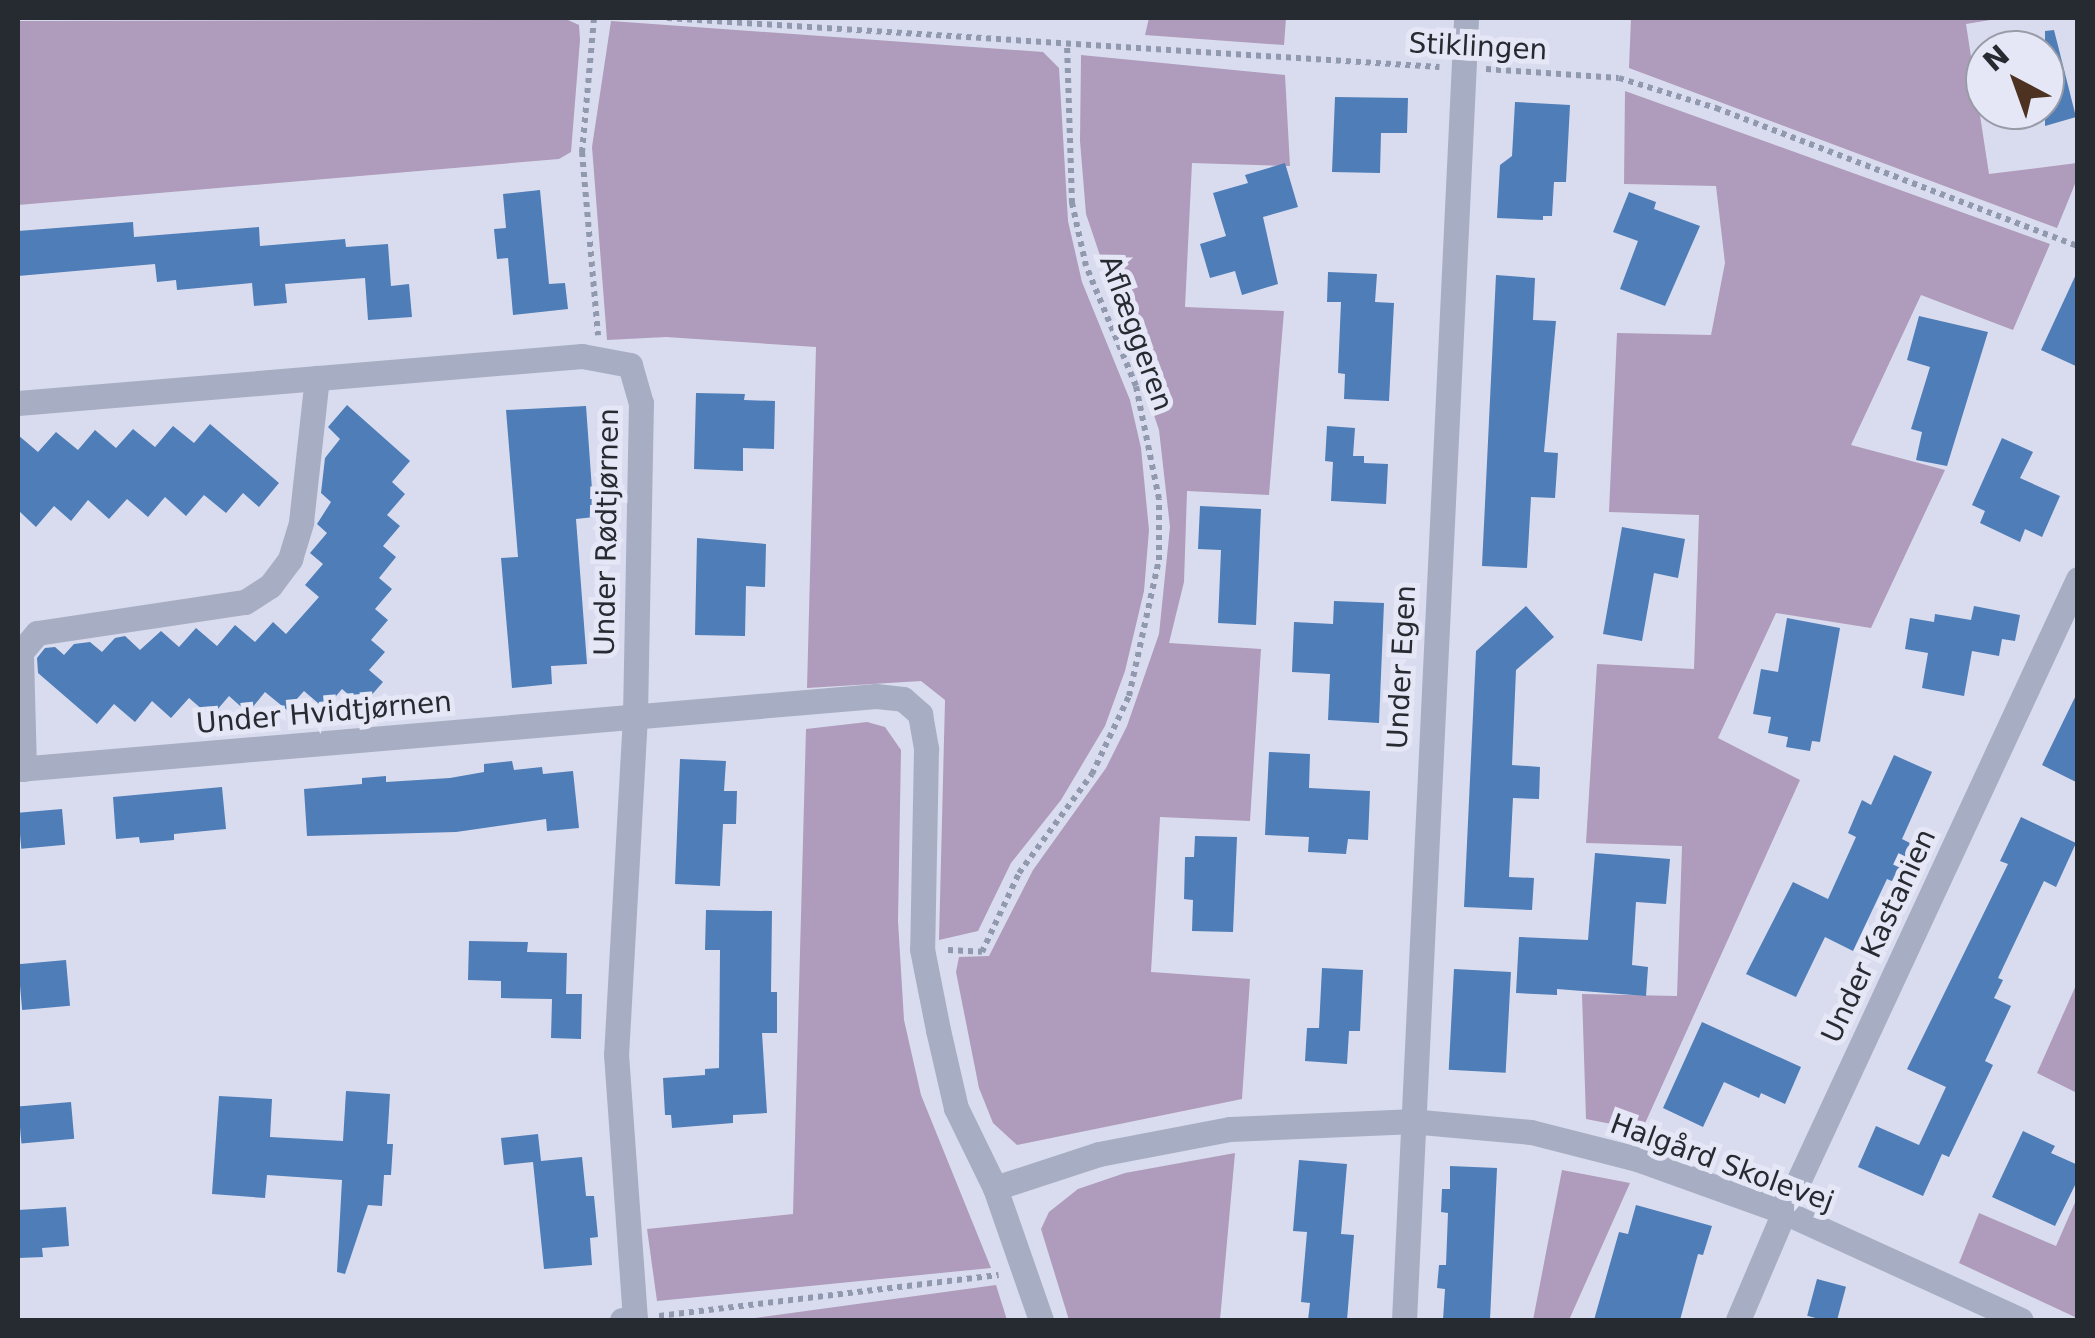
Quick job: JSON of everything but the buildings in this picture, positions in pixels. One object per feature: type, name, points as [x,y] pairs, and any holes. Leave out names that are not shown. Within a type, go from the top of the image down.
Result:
[{"type":"street","name":"Under Egen","points":[[1404,1320],[1410,1121],[1466,18]]},
{"type":"street","points":[[18,403],[582,356],[600,360]]},
{"type":"street","name":"Under Rødtjørnen","points":[[600,360],[630,366],[642,403],[635,716]]},
{"type":"street","points":[[21,769],[21,652],[37,634],[244,602],[270,586],[290,559],[301,522],[316,378]]},
{"type":"street","name":"Under Kastanien","points":[[1738,1320],[1784,1212],[2078,579]]},
{"type":"street","name":"Under Hvidtjørnen","points":[[21,769],[876,696],[903,699],[920,714],[926,750],[922,948],[956,1108],[995,1188]]},
{"type":"street","points":[[622,1320],[635,1320],[616,1054],[635,716]]},
{"type":"street","name":"Halgård Skolevej","points":[[995,1188],[1099,1154],[1230,1129],[1410,1121],[1548,1137],[1637,1159],[1784,1212],[2021,1320]]},
{"type":"street","points":[[995,1188],[1041,1320]]},
{"type":"path","points":[[594,18],[582,152],[600,360]]},
{"type":"path","name":"Stiklingen","points":[[667,18],[1619,78],[1716,108],[2078,246]]},
{"type":"path","name":"Aflæggeren","points":[[922,948],[982,952],[1019,872],[1092,774],[1129,696],[1159,560],[1159,499],[1150,441],[1136,386],[1086,266],[1072,203],[1067,45]]},
{"type":"path","points":[[635,1320],[1024,1272]]},
{"type":"shaded area","points":[[1149,18],[1286,18],[1284,45],[1145,35]]},
{"type":"shaded area","points":[[1631,18],[2002,18],[1966,24],[1965,130],[1982,130],[1989,174],[2077,163],[2077,179],[2057,228],[1629,68]]},
{"type":"shaded area","points":[[568,20],[579,25],[580,40],[571,152],[559,159],[18,205],[18,21]]},
{"type":"shaded area","points":[[611,21],[1043,52],[1059,68],[1068,221],[1082,282],[1130,400],[1141,448],[1149,530],[1144,591],[1125,671],[1105,726],[1061,800],[1011,863],[978,931],[939,940],[945,700],[921,681],[807,688],[816,347],[666,337],[607,340],[592,147]]},
{"type":"shaded area","points":[[1081,55],[1285,75],[1290,166],[1192,163],[1185,307],[1284,311],[1269,495],[1187,491],[1184,582],[1169,643],[1261,649],[1250,821],[1160,817],[1151,972],[1250,979],[1242,1099],[1017,1145],[993,1123],[979,1088],[956,972],[959,957],[989,956],[1033,870],[1106,768],[1127,726],[1159,634],[1170,527],[1159,430],[1086,214],[1080,141]]},
{"type":"shaded area","points":[[1625,91],[2050,244],[2013,330],[1921,295],[1851,445],[1945,470],[1871,628],[1776,613],[1718,738],[1800,780],[1642,1130],[1586,1119],[1582,994],[1677,996],[1682,846],[1586,843],[1597,664],[1694,669],[1699,515],[1609,512],[1617,333],[1711,335],[1725,263],[1716,186],[1624,184]]},
{"type":"shaded area","points":[[867,722],[885,727],[901,750],[898,921],[904,1020],[921,1095],[991,1268],[657,1301],[647,1229],[793,1214],[806,729]]},
{"type":"shaded area","points":[[2077,983],[2077,1093],[2037,1073]]},
{"type":"shaded area","points":[[1235,1153],[1220,1320],[1069,1320],[1041,1229],[1049,1212],[1078,1189],[1125,1173]]},
{"type":"shaded area","points":[[1562,1170],[1630,1183],[1569,1320],[1533,1320]]},
{"type":"shaded area","points":[[2077,1198],[2077,1318],[1959,1263],[1979,1213],[2056,1246]]},
{"type":"shaded area","points":[[996,1285],[1007,1320],[741,1320]]}]
